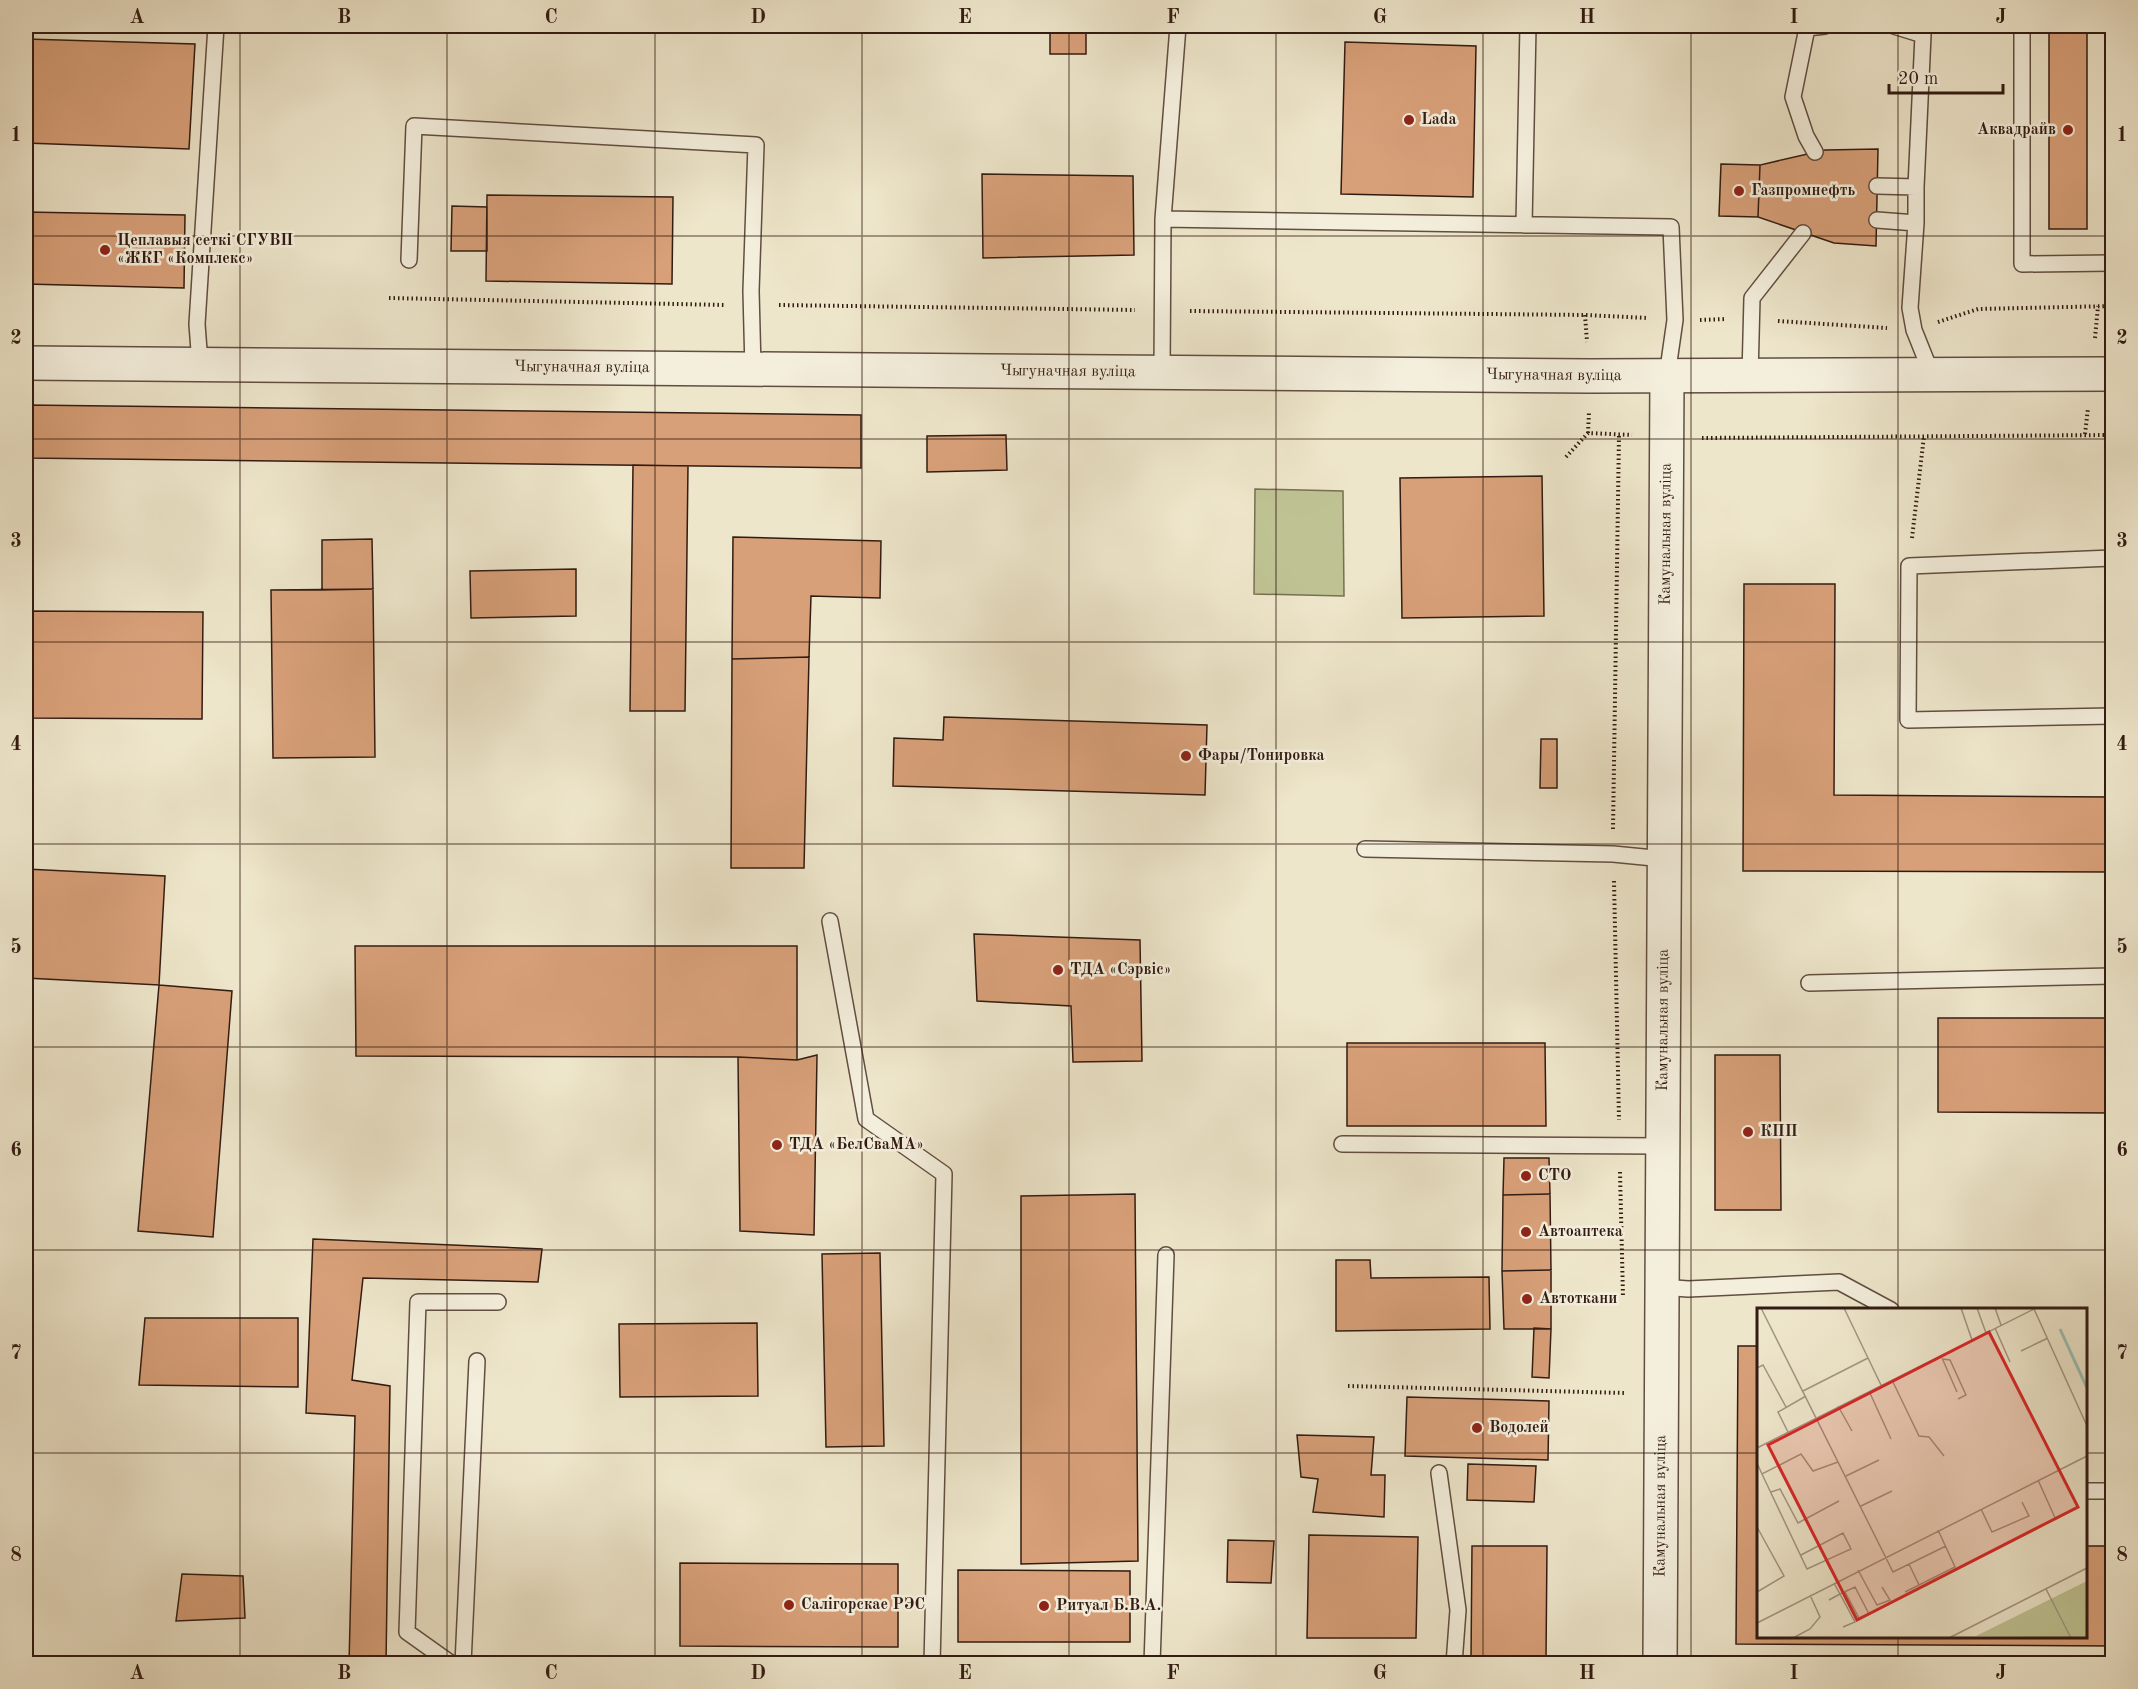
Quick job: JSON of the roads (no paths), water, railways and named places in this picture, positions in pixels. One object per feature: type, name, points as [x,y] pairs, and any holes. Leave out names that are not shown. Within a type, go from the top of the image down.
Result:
[{"type":"street","name":"Чыгуначная вуліца","points":[[26,363],[1667,376],[2112,374]]},
{"type":"street","name":"Камунальная вуліца","points":[[1660,1664],[1667,376]]},
{"type":"lane","points":[[200,364],[197,324],[216,26]]},
{"type":"lane","points":[[1162,372],[1163,219],[1178,26]]},
{"type":"lane","points":[[1524,225],[1528,26]]},
{"type":"lane","points":[[1815,152],[1806,136],[1793,97],[1807,28],[1824,26]]},
{"type":"lane","points":[[1894,26],[1923,35],[1916,223],[1910,308],[1914,330],[1932,375]]},
{"type":"lane","points":[[2022,26],[2022,264],[2112,263]]},
{"type":"lane","points":[[409,260],[414,126],[756,145],[752,305],[753,369]]},
{"type":"lane","points":[[1877,186],[1916,187]]},
{"type":"lane","points":[[1163,219],[1671,227],[1675,320],[1667,376]]},
{"type":"lane","points":[[1877,220],[1916,223]]},
{"type":"lane","points":[[1750,376],[1752,298],[1803,233]]},
{"type":"lane","points":[[2112,558],[1909,566],[1908,720],[2112,716]]},
{"type":"lane","points":[[1365,849],[1613,854],[1664,859]]},
{"type":"lane","points":[[830,921],[866,1119],[944,1174],[932,1664]]},
{"type":"lane","points":[[1809,983],[2112,976]]},
{"type":"lane","points":[[1342,1144],[1663,1146]]},
{"type":"lane","points":[[1152,1664],[1166,1255]]},
{"type":"lane","points":[[1662,1287],[1689,1289],[1839,1282],[1887,1308]]},
{"type":"lane","points":[[452,1664],[407,1632],[418,1302],[498,1302]]},
{"type":"lane","points":[[463,1664],[477,1361]]},
{"type":"lane","points":[[1439,1473],[1458,1610],[1454,1664]]},
{"type":"lane","points":[[2087,1491],[2112,1491]]},
{"type":"place","name":"Lada","points":[[1409,120]]},
{"type":"place","name":"Аквадрайв","points":[[2068,130]]},
{"type":"place","name":"Газпромнефть","points":[[1739,191]]},
{"type":"place","name":"Цеплавыя сеткі СГУВП «ЖКГ «Комплекс»","points":[[105,250]]},
{"type":"place","name":"Фары/Тонировка","points":[[1186,756]]},
{"type":"place","name":"ТДА «Сэрвіс»","points":[[1058,970]]},
{"type":"place","name":"КПП","points":[[1748,1132]]},
{"type":"place","name":"ТДА «БелСваМА»","points":[[777,1145]]},
{"type":"place","name":"СТО","points":[[1526,1176]]},
{"type":"place","name":"Автоаптека","points":[[1526,1232]]},
{"type":"place","name":"Автоткани","points":[[1527,1299]]},
{"type":"place","name":"Водолей","points":[[1477,1428]]},
{"type":"place","name":"Салігорскае РЭС","points":[[789,1605]]},
{"type":"place","name":"Ритуал Б.В.А.","points":[[1044,1606]]}]
